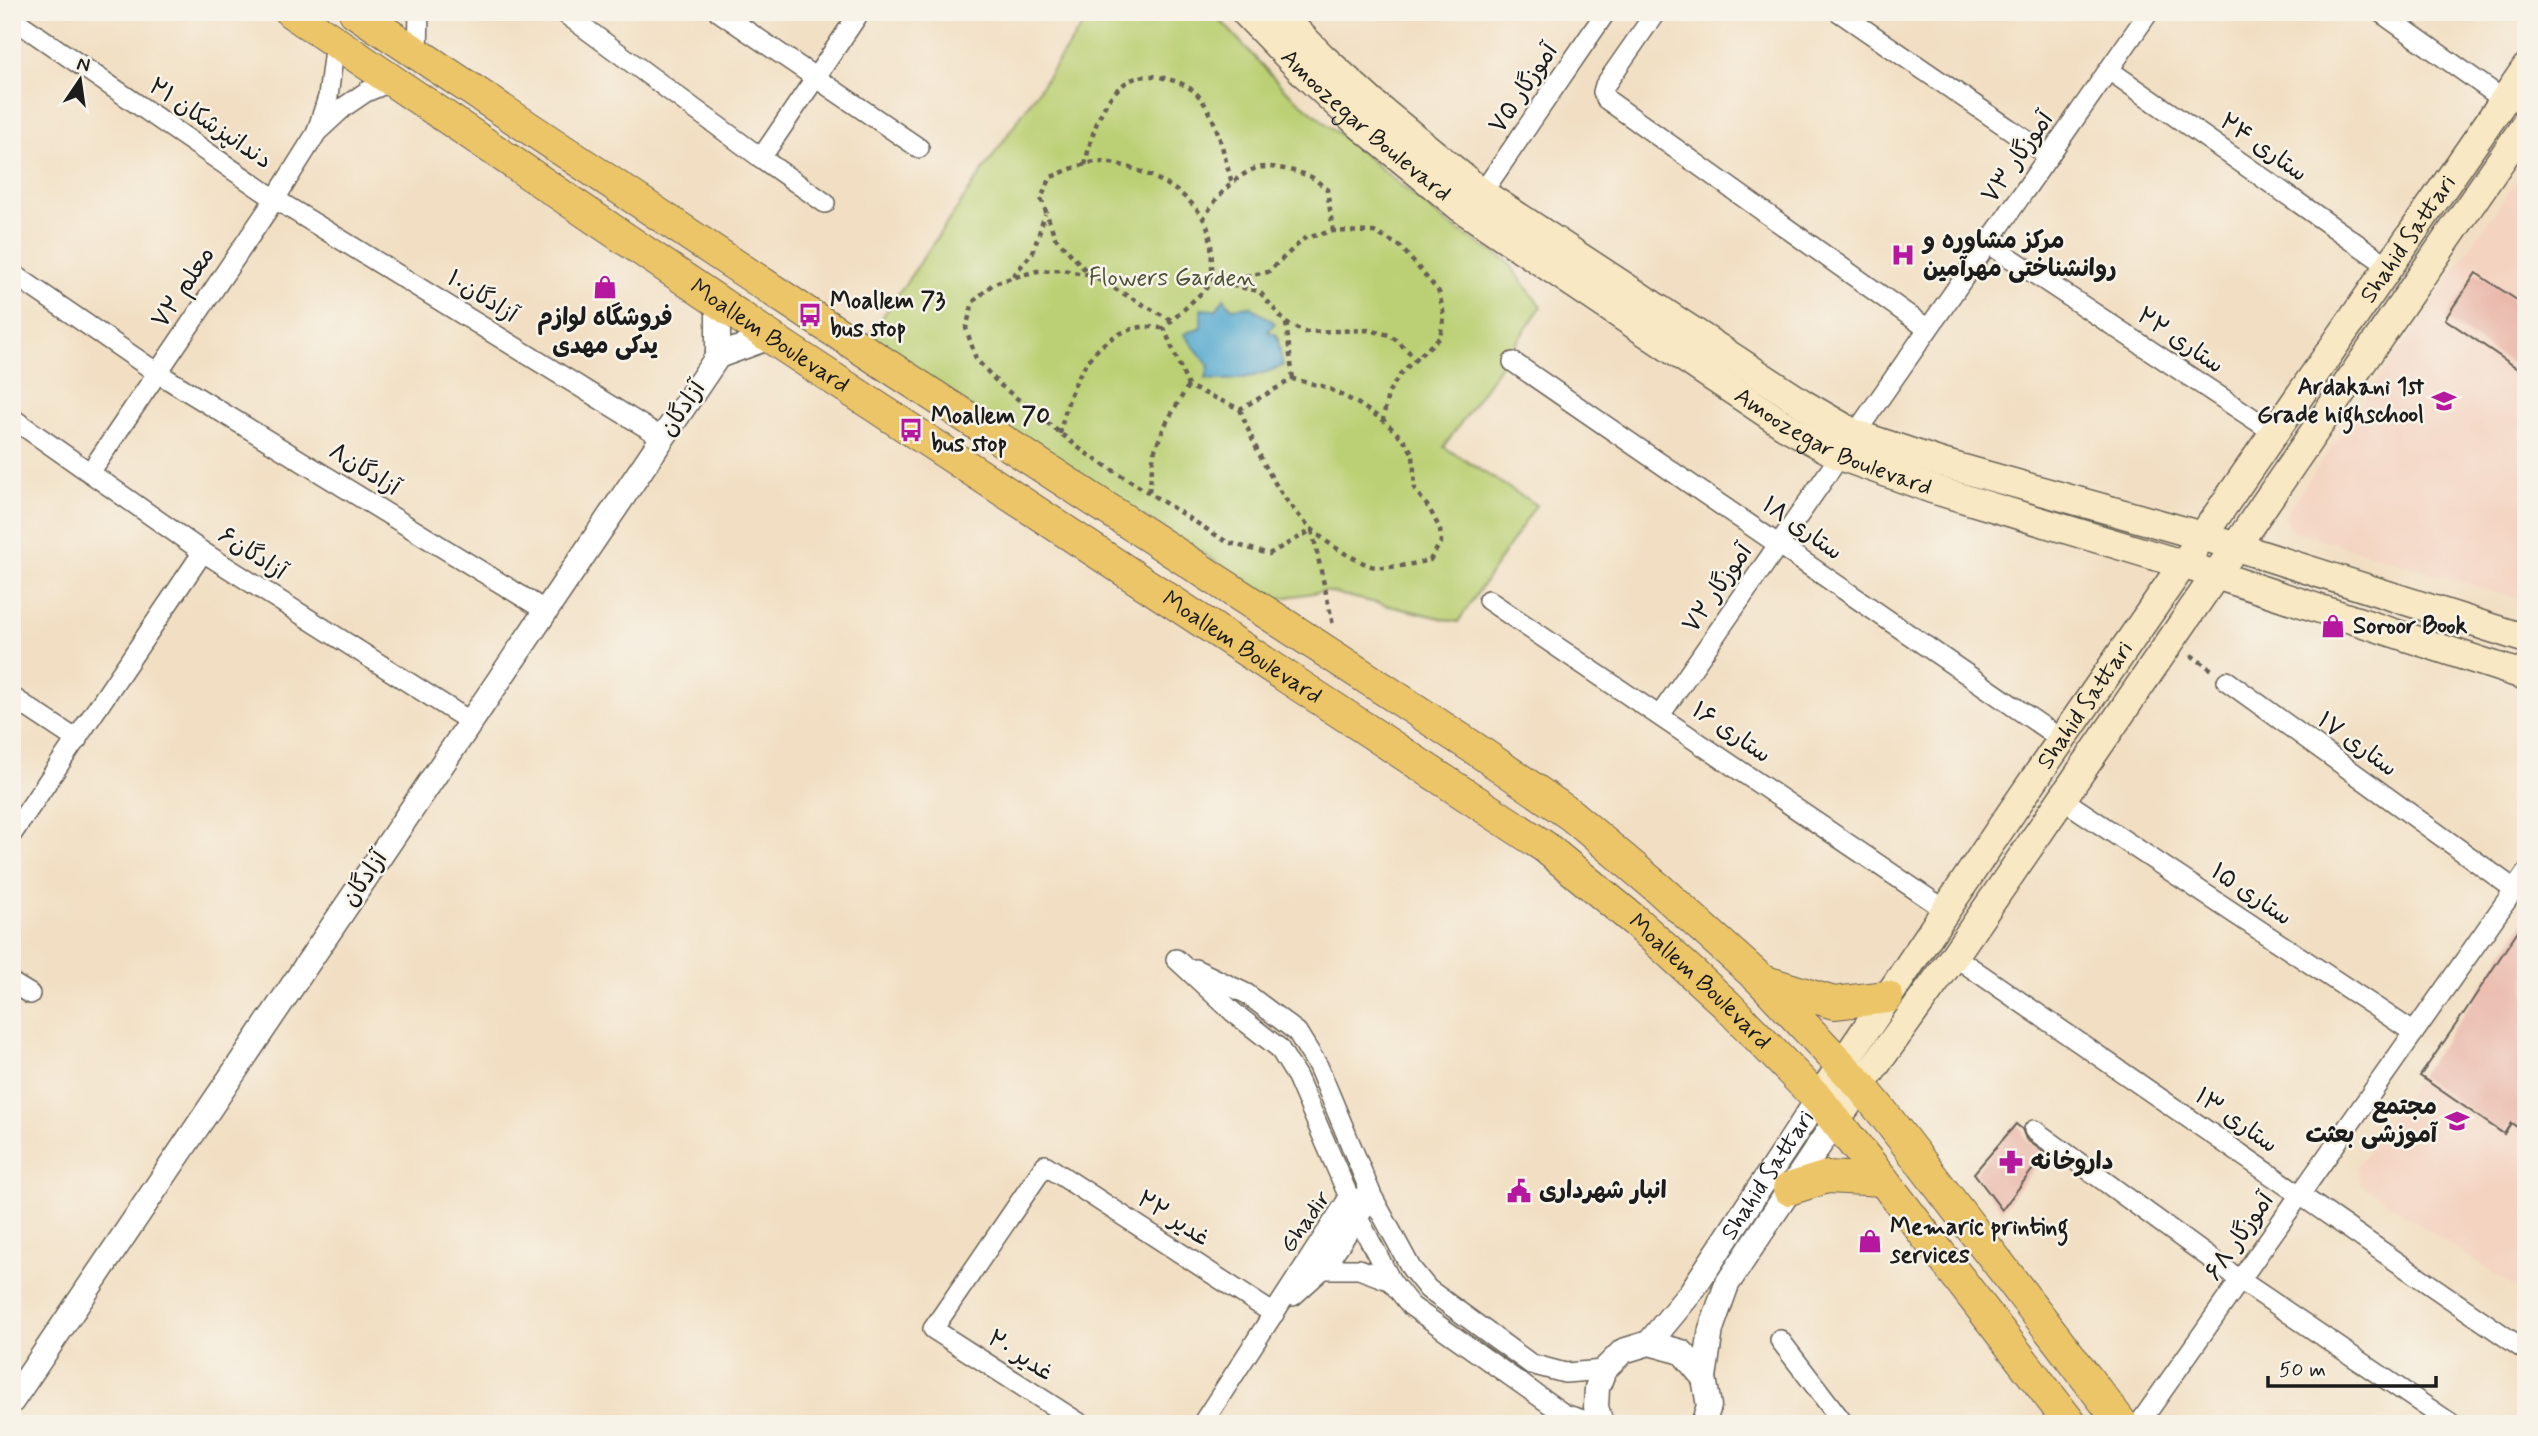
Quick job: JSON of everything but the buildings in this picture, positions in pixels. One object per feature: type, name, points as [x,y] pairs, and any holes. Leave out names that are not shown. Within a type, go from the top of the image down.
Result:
[{"type":"main road","name":"Moallem Boulevard","points":[[290,12],[770,337],[1545,847],[1635,921],[1727,1005],[1827,1109],[2071,1424]]},
{"type":"main road","name":"Moallem Boulevard","points":[[355,12],[810,316],[1341,660],[1571,816],[1658,888],[1761,980],[1851,1075],[2122,1424]]},
{"type":"main road","name":"Amoozegar Boulevard","points":[[1245,12],[1306,75],[1360,125],[1461,208],[1784,425],[1848,445],[1942,463],[2202,536],[2526,639]]},
{"type":"main road","name":"Amoozegar Boulevard","points":[[1278,12],[1376,106],[1482,193],[1805,405],[1848,445],[1932,489],[2216,574],[2526,676]]},
{"type":"main road","name":"Shahid Sattari","points":[[1851,1075],[1887,997],[1944,909],[2526,68]]},
{"type":"main road","name":"Shahid Sattari","points":[[1827,1109],[1851,1075],[1954,956],[2526,124]]},
{"type":"main road","points":[[1761,980],[1834,1003],[1887,997]]},
{"type":"main road","points":[[1789,1189],[1827,1177],[1884,1180]]},
{"type":"street","points":[[418,54],[419,12]]},
{"type":"street","points":[[563,12],[825,202]]},
{"type":"street","points":[[719,12],[919,148]]},
{"type":"street","points":[[761,158],[860,12]]},
{"type":"street","name":"آموزگار ۷۵","points":[[1482,193],[1606,12]]},
{"type":"street","points":[[1656,12],[1605,85],[1603,92],[1606,99],[1928,330]]},
{"type":"street","points":[[1839,12],[2049,156]]},
{"type":"street","name":"۷۳ آموزگار","points":[[1848,445],[2149,12]]},
{"type":"street","points":[[2380,12],[2504,100]]},
{"type":"street","name":"دندانپزشکان ۲۱","points":[[12,18],[275,199]]},
{"type":"street","points":[[317,132],[327,97],[335,42]]},
{"type":"street","name":"ستاری ۲۴","points":[[2109,70],[2389,267]]},
{"type":"street","points":[[317,132],[344,107],[366,92],[392,81]]},
{"type":"street","name":"معلم ۷۲","points":[[91,471],[275,199],[317,132]]},
{"type":"street","name":"آزادگان۱۰","points":[[275,199],[663,438]]},
{"type":"street","name":"ستاری ۲۲","points":[[1989,243],[2275,433]]},
{"type":"street","name":"آزادگان۸","points":[[12,273],[156,372],[546,611]]},
{"type":"street","points":[[718,302],[718,356],[770,337]]},
{"type":"street","name":"آزادگان","points":[[12,1401],[718,356]]},
{"type":"street","name":"ستاری ۱۸","points":[[1513,362],[2061,739]]},
{"type":"street","name":"آزادگان۶","points":[[12,418],[91,471],[202,552],[471,722]]},
{"type":"street","name":"۷۲ آموزگار","points":[[1660,715],[1848,445]]},
{"type":"street","points":[[12,834],[202,552]]},
{"type":"street","name":"ستاری ۱۶","points":[[1488,600],[1944,909]]},
{"type":"street","name":"ستاری ۱۷","points":[[2227,681],[2520,881]]},
{"type":"street","points":[[12,697],[77,740]]},
{"type":"street","name":"ستاری ۱۵","points":[[2062,799],[2413,1032]]},
{"type":"street","name":"آموزگار ۶۸","points":[[2139,1424],[2520,881]]},
{"type":"street","name":"ستاری ۱۳","points":[[1954,956],[2526,1351]]},
{"type":"street","points":[[1596,1424],[1564,1414],[1411,1306],[1391,1281],[1348,1199],[1297,1077],[1279,1048],[1233,1012],[1176,959],[1247,994],[1297,1032],[1318,1066],[1372,1196],[1411,1268],[1427,1289],[1531,1364],[1565,1373],[1604,1370]]},
{"type":"street","points":[[12,983],[30,994]]},
{"type":"street","name":"Shahid Sattari","points":[[1704,1378],[1711,1329],[1727,1284],[1789,1189],[1827,1109]]},
{"type":"street","name":"Shahid Sattari","points":[[1649,1343],[1691,1292],[1827,1109]]},
{"type":"street","points":[[2034,1130],[2240,1280],[2452,1424]]},
{"type":"street","name":"غدیر ۲۲","points":[[933,1329],[1045,1165],[1274,1314]]},
{"type":"street","name":"Ghadir","points":[[1274,1314],[1323,1269],[1372,1196]]},
{"type":"street","name":"Ghadir","points":[[1202,1424],[1348,1199],[1372,1196]]},
{"type":"street","points":[[1323,1269],[1359,1269],[1391,1281]]},
{"type":"street","name":"غدیر ۲۰","points":[[933,1329],[1080,1424]]},
{"type":"street","points":[[1780,1340],[1844,1424]]},
{"type":"street","points":[[1601,1424],[1596,1408],[1597,1388],[1604,1370],[1623,1351],[1649,1343],[1682,1352],[1704,1378],[1710,1418]]},
{"type":"path","points":[[1086,165],[1096,122],[1110,97],[1129,80],[1156,76],[1179,82],[1195,92],[1208,109],[1232,183]]},
{"type":"path","points":[[1172,321],[1090,275],[1055,237],[1041,198],[1051,177],[1101,162],[1150,176],[1177,190],[1208,228],[1213,282]]},
{"type":"path","points":[[1203,220],[1209,208],[1232,183],[1255,169],[1269,167],[1311,177],[1327,189],[1333,230]]},
{"type":"path","points":[[1013,276],[1033,252],[1045,213]]},
{"type":"path","points":[[1060,433],[1066,404],[1076,379],[1109,338],[1142,327],[1164,328],[1213,282],[1268,272],[1306,238],[1333,230],[1374,232],[1400,246],[1439,292],[1444,316],[1440,337],[1402,372],[1388,393],[1383,420]]},
{"type":"path","points":[[1090,275],[1063,270],[1037,271],[994,283],[973,302],[966,328],[976,359],[999,384],[1084,452],[1227,542],[1269,554],[1312,530]]},
{"type":"path","points":[[1213,282],[1259,291],[1286,323],[1304,332],[1368,330],[1390,335],[1417,359]]},
{"type":"path","points":[[1286,323],[1293,379]]},
{"type":"path","points":[[1164,328],[1188,386],[1240,409],[1256,451],[1276,485],[1312,530],[1341,551],[1374,567],[1408,566],[1430,559],[1441,542],[1440,529],[1415,490],[1413,454],[1404,440],[1383,420],[1326,387],[1293,379],[1240,409]]},
{"type":"path","points":[[1149,492],[1154,452],[1165,425],[1188,386]]},
{"type":"path","points":[[1312,530],[1341,660]]},
{"type":"path","points":[[2171,640],[2227,681]]},
{"type":"shaded area","name":"Ardakani 1st Grade highschool","points":[[2526,167],[2526,601],[2290,530],[2284,516]]},
{"type":"shaded area","name":"مجتمع آموزشی بعثت","points":[[2464,1012],[2526,1053],[2526,1295],[2360,1184],[2357,1167]]},
{"type":"green space","name":"Flowers Garden","points":[[1092,12],[1213,12],[1283,88],[1448,224],[1507,261],[1541,307],[1444,447],[1536,505],[1458,622],[1325,591],[1275,599],[866,341]]},
{"type":"water","points":[[1224,298],[1232,308],[1250,306],[1275,323],[1268,331],[1277,335],[1283,366],[1246,378],[1206,379],[1209,366],[1184,334],[1201,327],[1201,309],[1216,310]]},
{"type":"place","name":"مرکز مشاوره و روانشناختی مهرآمین","points":[[1903,255]]},
{"type":"place","name":"فروشگاه لوازم یدکی مهدی","points":[[605,287]]},
{"type":"place","name":"Moallem 73 bus stop","points":[[810,315]]},
{"type":"place","name":"Ardakani 1st Grade highschool","points":[[2444,401]]},
{"type":"place","name":"Moallem 70 bus stop","points":[[911,430]]},
{"type":"place","name":"Soroor Book","points":[[2333,626]]},
{"type":"place","name":"مجتمع آموزشی بعثت","points":[[2457,1121]]},
{"type":"place","name":"داروخانه","points":[[2011,1162]]},
{"type":"place","name":"انبار شهرداری","points":[[1519,1191]]},
{"type":"place","name":"Memaric printing services","points":[[1870,1241]]}]
